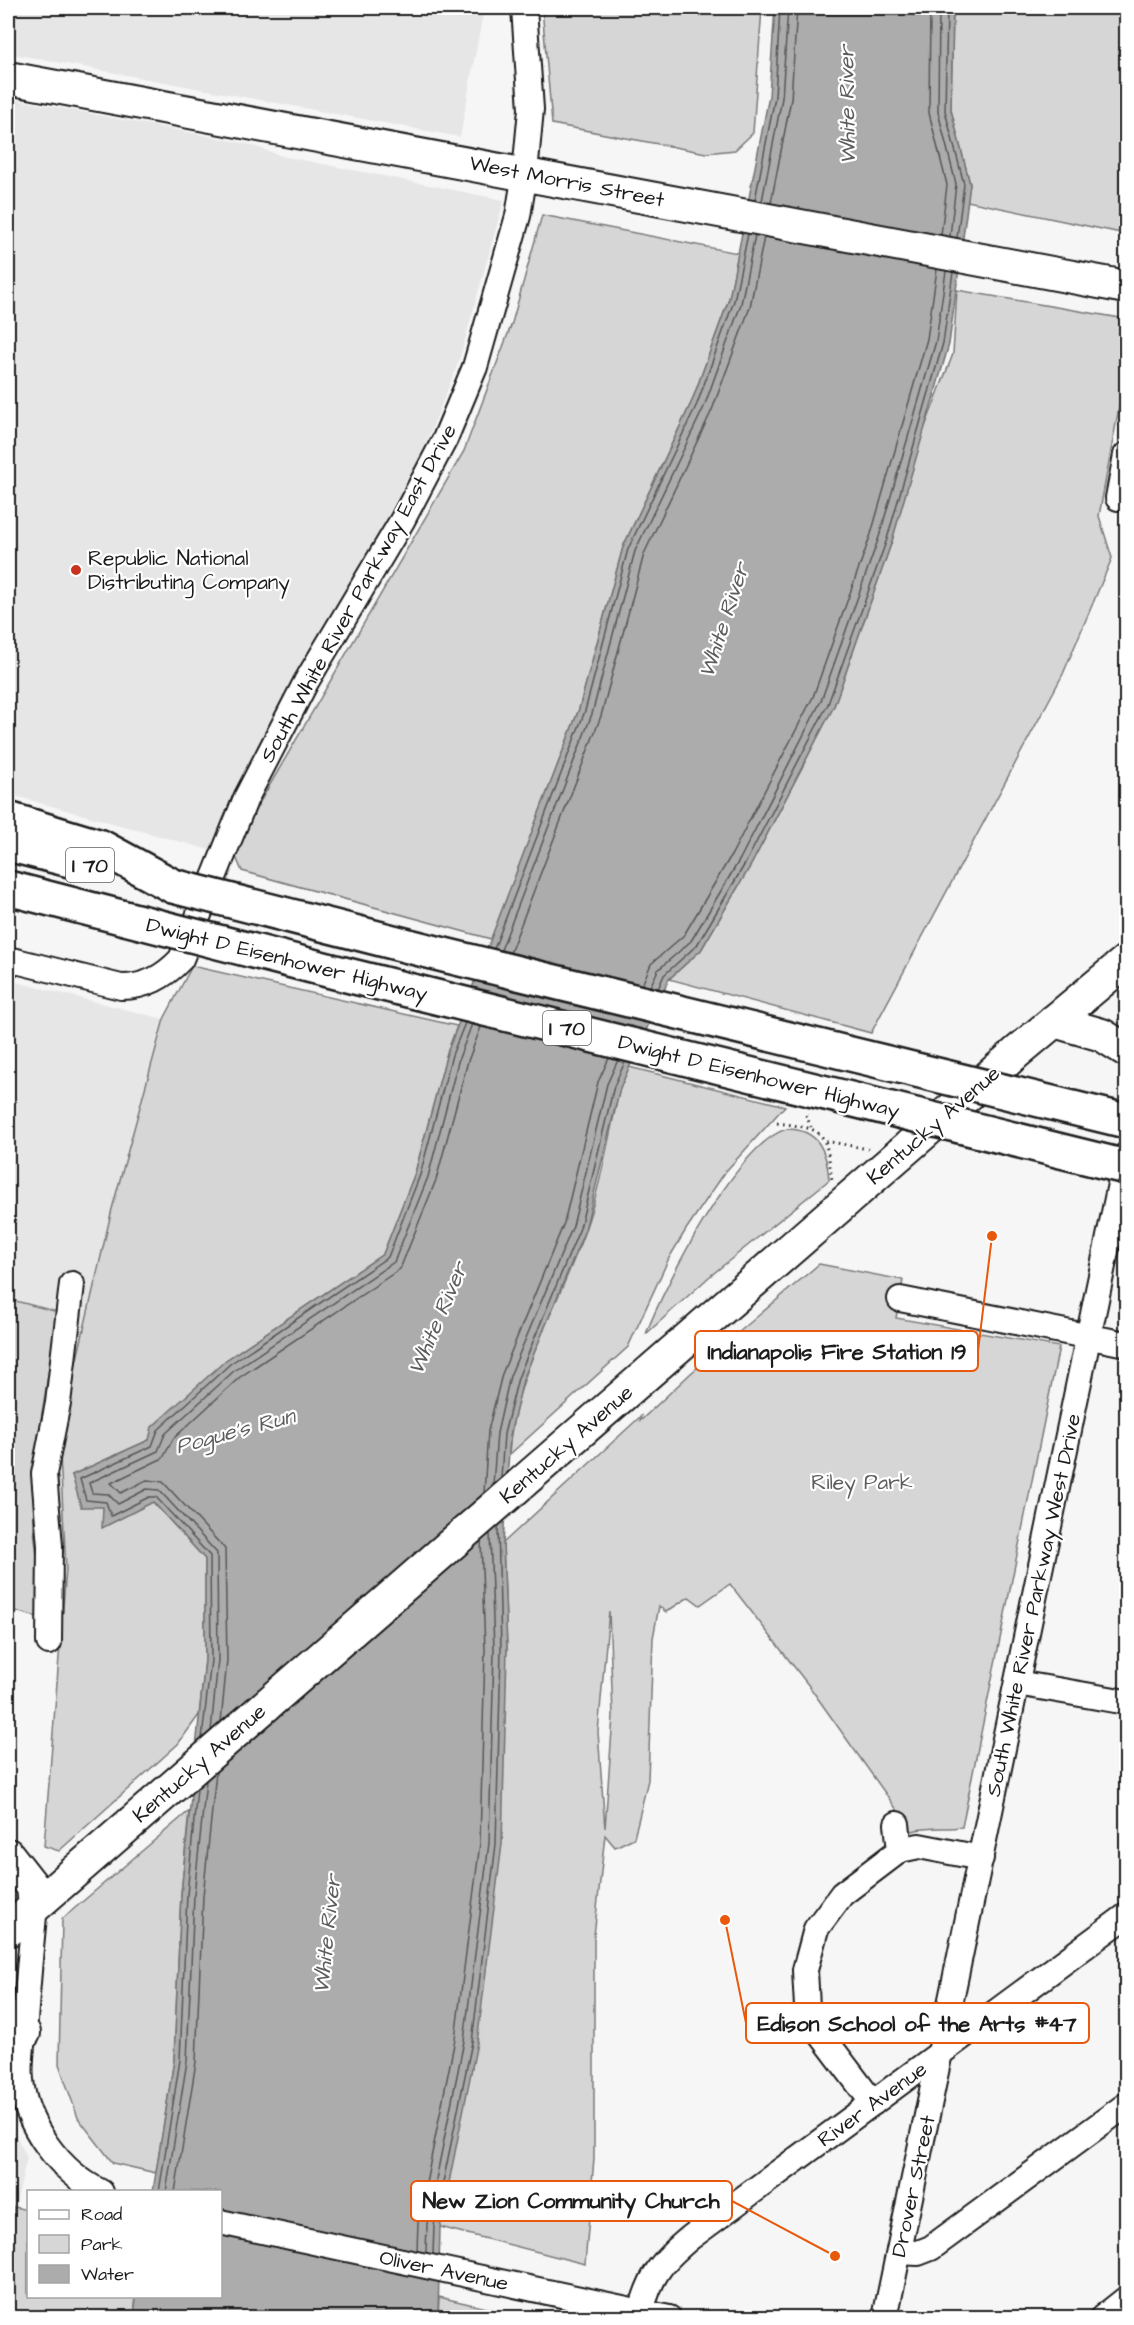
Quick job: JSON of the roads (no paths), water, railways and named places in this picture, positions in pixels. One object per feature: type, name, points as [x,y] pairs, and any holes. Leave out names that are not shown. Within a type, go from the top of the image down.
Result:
[{"type":"highway","points":[[8,819],[101,847],[173,886]]},
{"type":"highway","name":"Dwight D Eisenhower Highway","points":[[8,844],[456,958],[1126,1121]]},
{"type":"highway","name":"Dwight D Eisenhower Highway","points":[[8,888],[351,976],[1126,1167]]},
{"type":"highway","points":[[8,909],[351,976]]},
{"type":"main road","name":"West Morris Street","points":[[8,78],[1126,286]]},
{"type":"main road","name":"Kentucky Avenue","points":[[8,1930],[898,1155],[1126,961]]},
{"type":"main road","points":[[1054,1021],[1102,1035],[1126,1050]]},
{"type":"main road","points":[[8,1855],[33,1887],[34,1906]]},
{"type":"street","name":"South White River Parkway East Drive","points":[[8,959],[121,987],[133,987],[153,981],[173,968],[181,958],[246,798],[306,682],[398,528],[446,439],[475,367],[518,216],[539,176],[531,110],[524,8]]},
{"type":"street","points":[[1118,498],[1126,455]]},
{"type":"street","name":"South White River Parkway West Drive","points":[[940,2054],[1126,1155]]},
{"type":"street","points":[[49,1642],[50,1546],[44,1474],[58,1403],[72,1284]]},
{"type":"street","points":[[900,1299],[1126,1344]]},
{"type":"street","points":[[1017,1683],[1126,1702]]},
{"type":"street","points":[[897,1824],[900,1850]]},
{"type":"street","points":[[873,2103],[820,2033],[807,2007],[805,1970],[816,1929],[843,1894],[900,1850],[920,1845],[981,1858]]},
{"type":"street","points":[[34,1906],[16,2025],[21,2082],[31,2118],[45,2141],[64,2164],[98,2190]]},
{"type":"street","name":"River Avenue","points":[[640,2311],[653,2276],[666,2258],[691,2237],[1125,1919]]},
{"type":"street","name":"Drover Street","points":[[885,2318],[940,2054]]},
{"type":"street","points":[[899,2252],[918,2253],[931,2248],[1126,2105]]},
{"type":"street","name":"Oliver Avenue","points":[[222,2222],[669,2318]]},
{"type":"street","points":[[1102,2318],[1126,2299]]},
{"type":"water","points":[[775,8],[953,8],[951,110],[970,184],[949,344],[892,541],[834,706],[751,865],[701,950],[669,979],[620,1088],[585,1230],[523,1380],[510,1435],[503,1543],[507,1649],[502,1844],[477,2043],[440,2227],[438,2317],[134,2317],[136,2298],[222,2298],[222,2190],[153,2190],[174,2060],[181,1894],[205,1660],[205,1559],[153,1502],[102,1528],[103,1507],[81,1507],[72,1475],[149,1440],[152,1427],[226,1360],[383,1254],[415,1173],[447,1053],[579,709],[623,547],[692,401],[729,299],[769,96]]},
{"type":"place","name":"Republic National Distributing Company","points":[[76,570]]},
{"type":"place","name":"Indianapolis Fire Station 19","points":[[992,1236]]},
{"type":"place","name":"Edison School of the Arts #47","points":[[725,1920]]},
{"type":"place","name":"New Zion Community Church","points":[[835,2256]]},
{"type":"water label","name":"White River","points":[[846,105]]},
{"type":"water label","name":"White River","points":[[723,620]]},
{"type":"water label","name":"White River","points":[[437,1318]]},
{"type":"water label","name":"Pogue's Run","points":[[235,1430]]},
{"type":"water label","name":"White River","points":[[326,1934]]},
{"type":"park label","name":"Riley Park","points":[[862,1482]]}]
